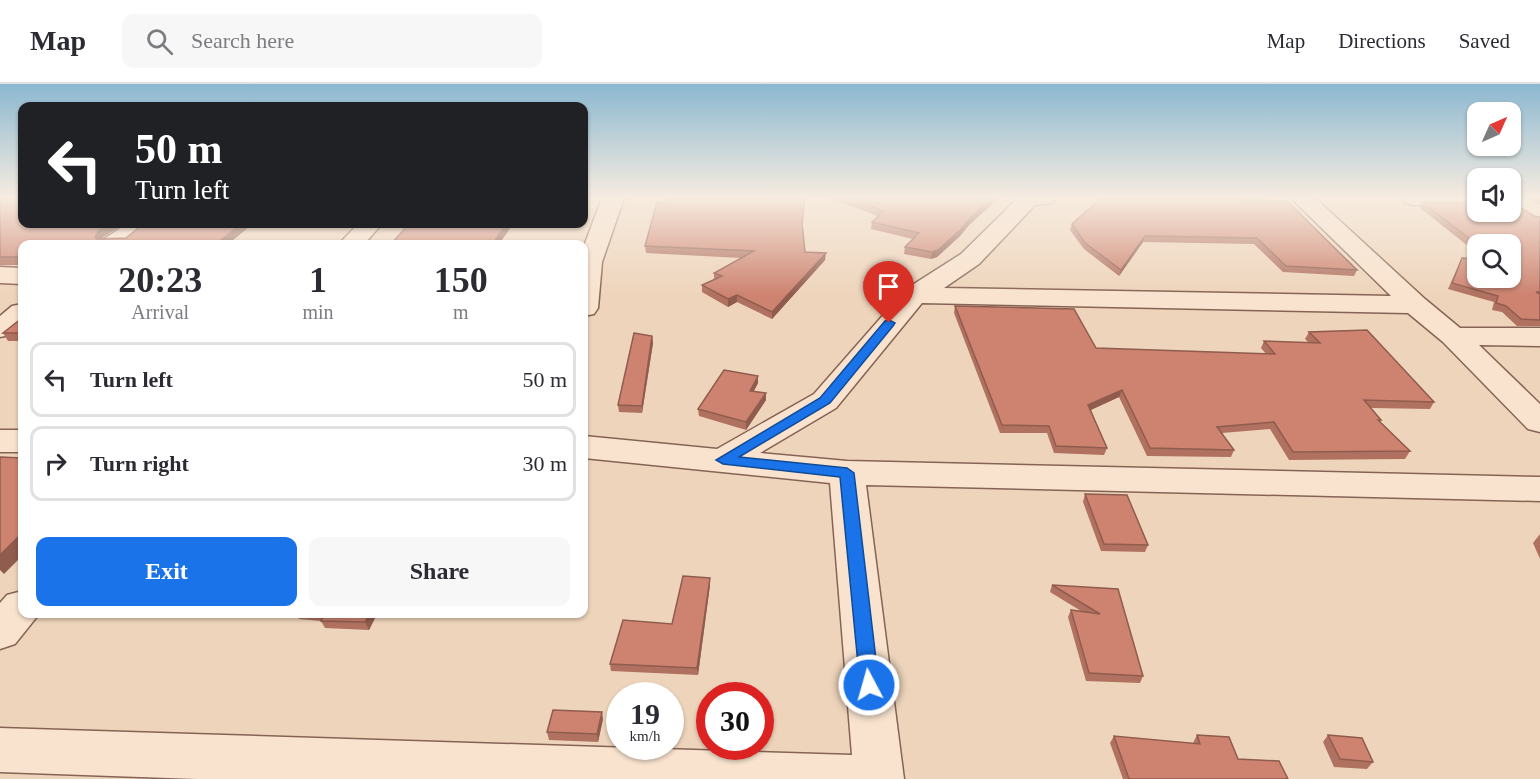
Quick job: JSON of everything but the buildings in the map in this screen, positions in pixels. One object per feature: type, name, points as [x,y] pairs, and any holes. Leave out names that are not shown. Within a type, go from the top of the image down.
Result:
[{"type":"street","points":[[119,240],[132,230]]},
{"type":"street","points":[[588,277],[590,262],[601,230]]},
{"type":"street","points":[[723,460],[825,401],[915,295],[970,259],[998,230]]},
{"type":"street","points":[[1336,230],[1415,305],[1453,336],[1540,422]]},
{"type":"street","points":[[0,275],[18,276]]},
{"type":"street","points":[[915,295],[1415,305]]},
{"type":"street","points":[[0,329],[18,315]]},
{"type":"street","points":[[1453,336],[1540,337]]},
{"type":"street","points":[[0,441],[18,441]]},
{"type":"street","points":[[588,447],[847,473],[1540,489]]},
{"type":"street","points":[[847,473],[879,779]]},
{"type":"street","points":[[0,632],[18,612]]},
{"type":"street","points":[[0,750],[862,779]]},
{"type":"route","points":[[869,685],[847,473],[723,460],[825,401],[889,323]]}]
